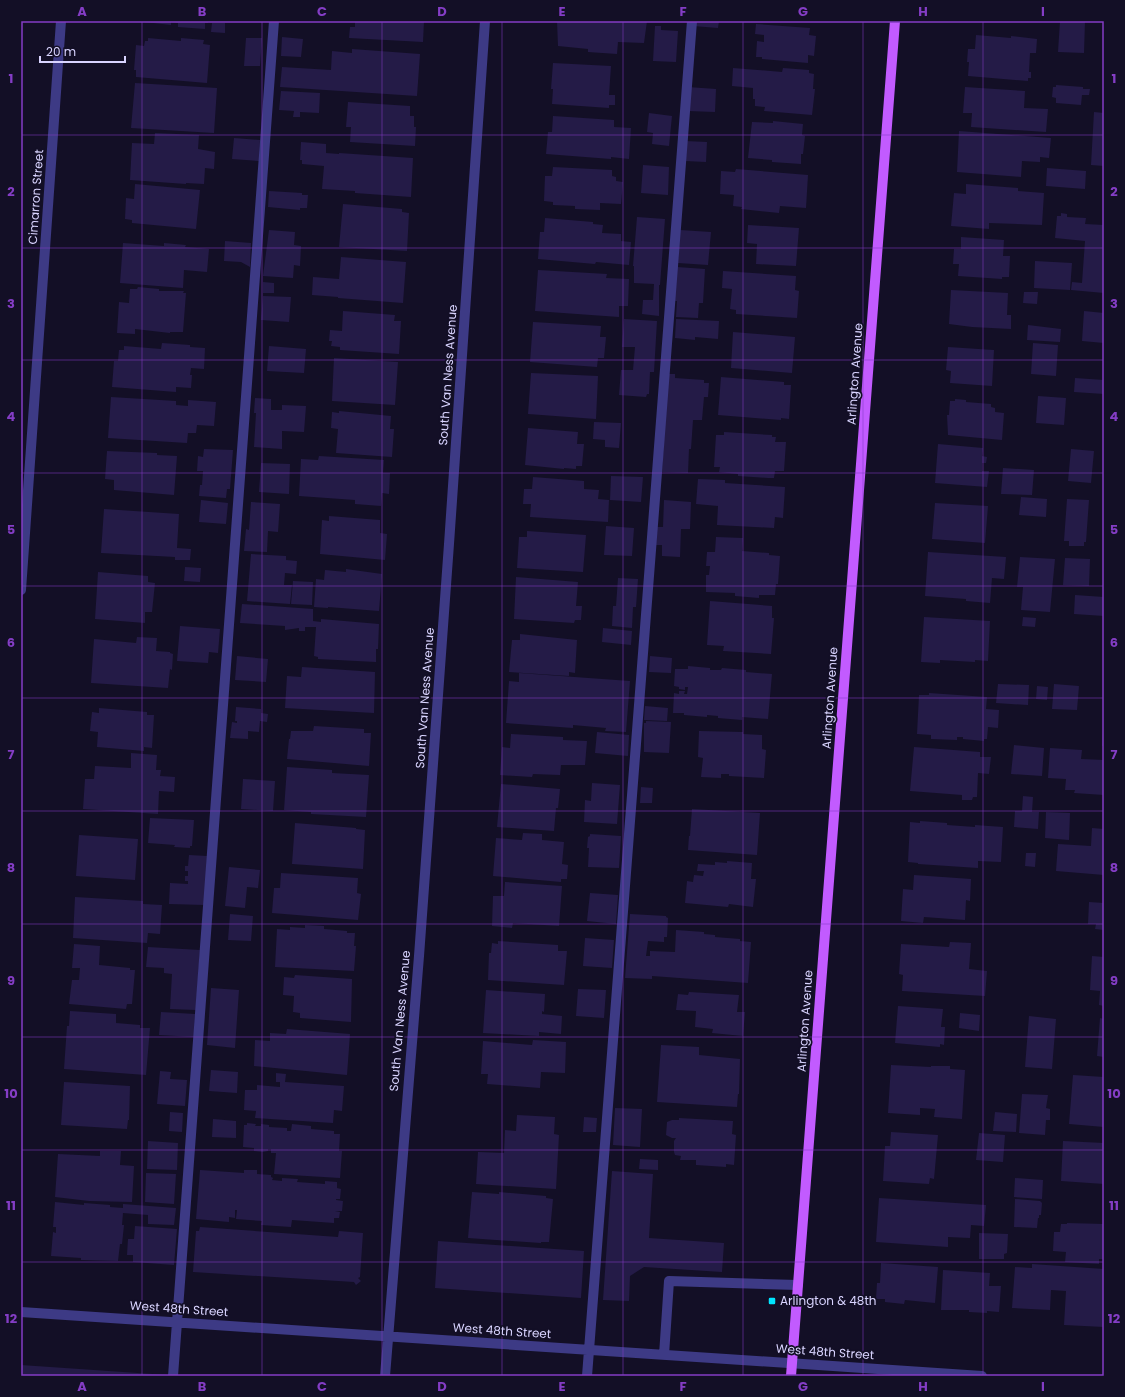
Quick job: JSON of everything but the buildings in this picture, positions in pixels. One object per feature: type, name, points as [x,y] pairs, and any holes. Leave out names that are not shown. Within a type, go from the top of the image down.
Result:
[{"type":"main road","name":"Arlington Avenue","points":[[791,1376],[895,21]]},
{"type":"street","name":"Cimarron Street","points":[[21,590],[61,21]]},
{"type":"street","points":[[173,1376],[274,21]]},
{"type":"street","name":"South Van Ness Avenue","points":[[385,1376],[429,821],[485,21]]},
{"type":"street","points":[[587,1376],[692,21]]},
{"type":"street","points":[[664,1355],[669,1281],[798,1285]]},
{"type":"street","name":"West 48th Street","points":[[21,1312],[982,1376]]},
{"type":"place","name":"Arlington & 48th","points":[[772,1301]]}]
